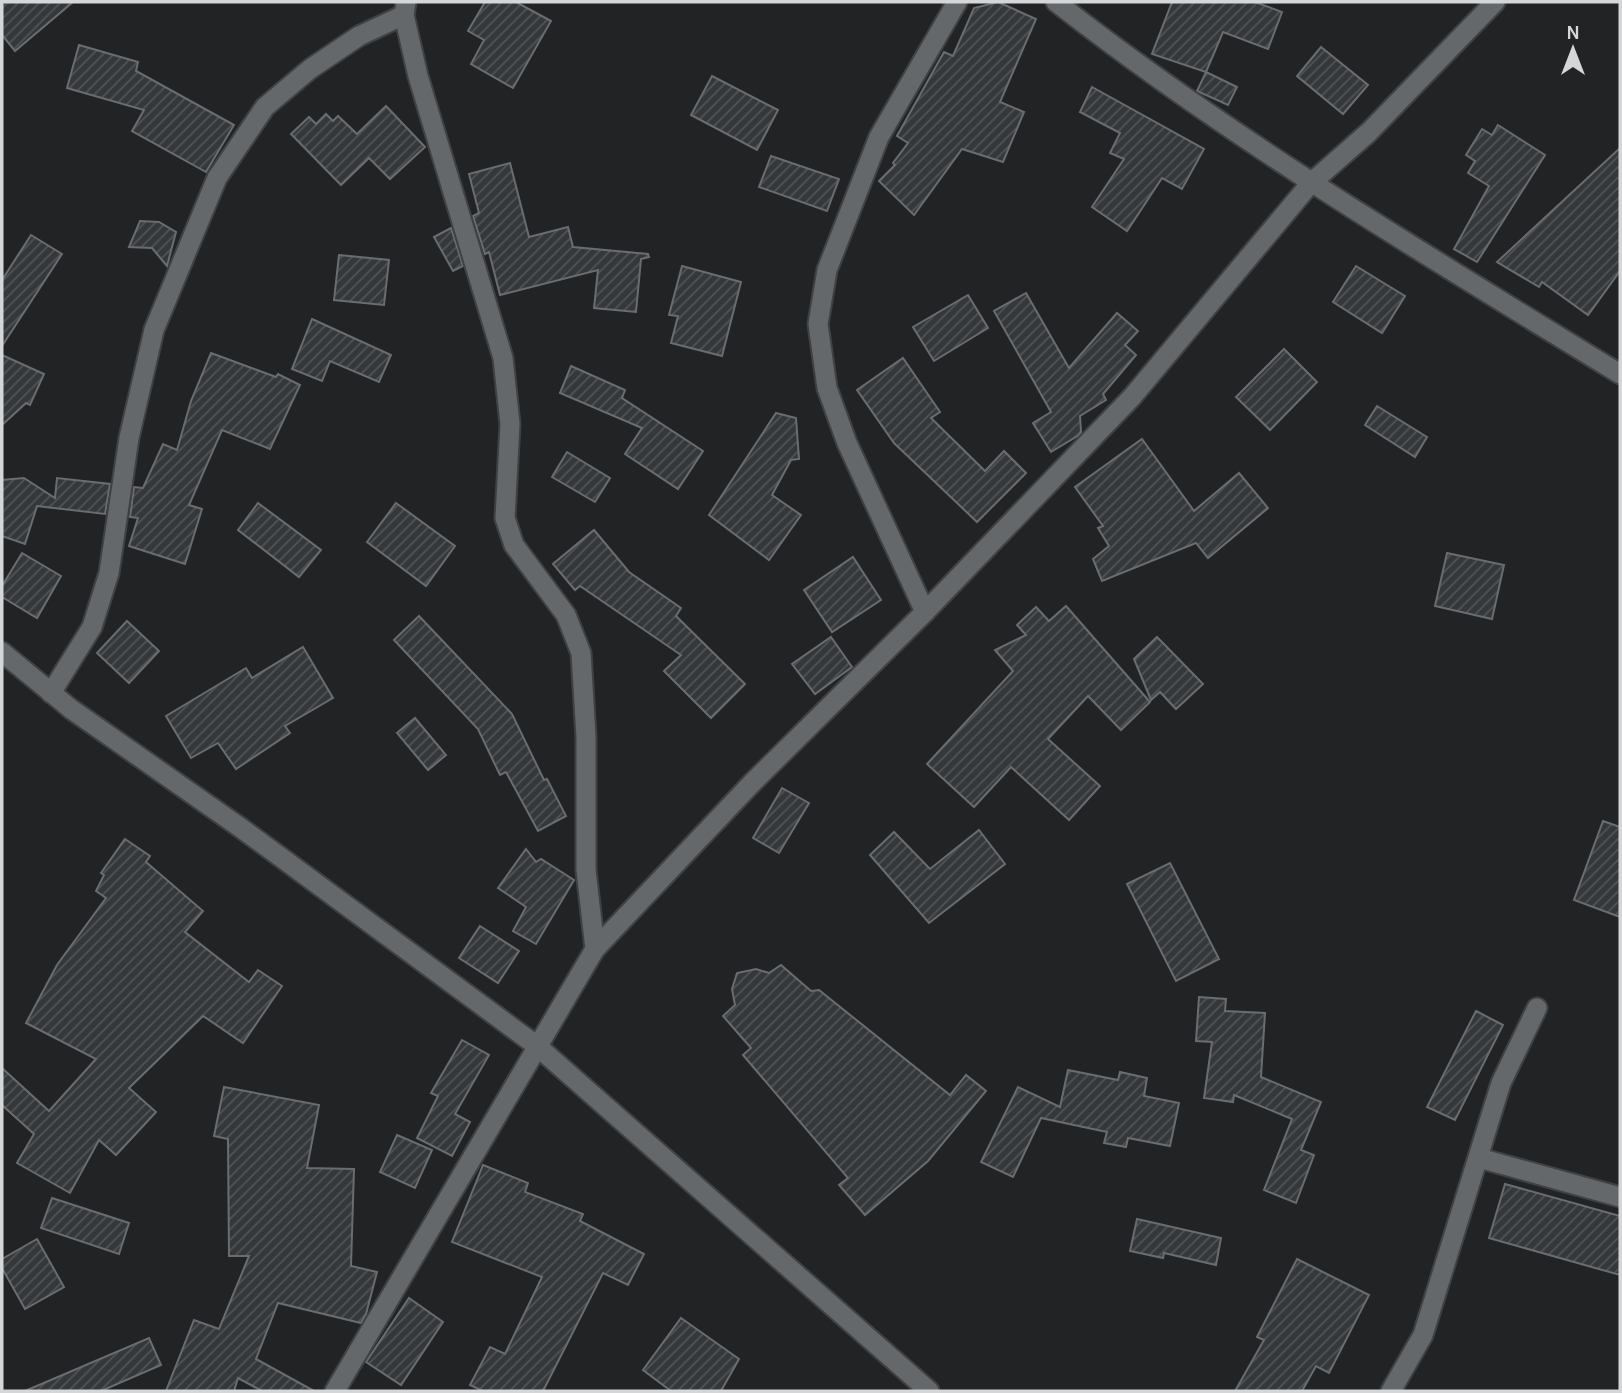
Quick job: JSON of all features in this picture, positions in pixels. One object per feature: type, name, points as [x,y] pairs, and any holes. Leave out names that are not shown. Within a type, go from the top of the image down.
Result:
[{"type":"street","points":[[925,612],[847,443],[827,388],[818,324],[827,270],[880,137],[957,2]]},
{"type":"street","points":[[1056,2],[1147,72],[1310,184],[1620,374]]},
{"type":"street","points":[[335,1391],[595,949],[752,783],[925,612],[1132,397],[1310,184],[1368,132],[1495,2]]},
{"type":"street","points":[[51,693],[92,627],[110,573],[129,438],[154,330],[217,178],[265,107],[310,69],[405,8],[418,76],[503,358],[510,424],[505,517],[514,545],[566,615],[581,653],[586,737],[586,870],[595,949]]},
{"type":"street","points":[[2,652],[51,693],[537,1046],[929,1391]]},
{"type":"street","points":[[1391,1391],[1423,1335],[1501,1083],[1537,1008]]},
{"type":"street","points":[[1479,1158],[1620,1197]]},
{"type":"building","points":[[2,2],[73,2],[15,51],[2,35]]},
{"type":"building","points":[[485,2],[516,2],[551,21],[513,88],[471,64],[484,40],[468,31]]},
{"type":"building","points":[[998,2],[1036,19],[1000,102],[1024,112],[1003,162],[962,149],[914,215],[879,181],[895,165],[893,163],[908,143],[897,136],[944,52],[953,56],[974,8]]},
{"type":"building","points":[[1172,2],[1255,2],[1282,12],[1268,49],[1223,32],[1206,72],[1152,54]]},
{"type":"building","points":[[79,45],[138,62],[136,71],[234,125],[206,172],[132,131],[144,110],[67,88]]},
{"type":"building","points":[[1321,47],[1368,85],[1343,114],[1297,76]]},
{"type":"building","points":[[1206,72],[1237,87],[1228,105],[1197,91]]},
{"type":"building","points":[[712,76],[778,110],[757,150],[691,115]]},
{"type":"building","points":[[1092,87],[1204,149],[1182,189],[1162,178],[1127,231],[1092,207],[1124,159],[1110,153],[1120,133],[1080,112]]},
{"type":"building","points":[[386,106],[425,147],[390,179],[369,158],[341,185],[291,134],[309,117],[316,124],[326,114],[333,121],[338,116],[357,134]]},
{"type":"building","points":[[1498,125],[1545,155],[1477,262],[1454,249],[1489,186],[1468,173],[1475,161],[1466,155],[1482,129],[1492,135]]},
{"type":"building","points":[[1620,148],[1620,271],[1588,315],[1542,282],[1539,287],[1497,262]]},
{"type":"building","points":[[771,156],[839,179],[827,211],[759,187]]},
{"type":"building","points":[[510,163],[529,237],[568,227],[573,247],[648,254],[649,257],[641,259],[636,312],[594,308],[598,270],[500,295],[489,252],[485,254],[473,216],[479,213],[469,174]]},
{"type":"building","points":[[140,221],[159,222],[176,232],[167,266],[152,248],[129,247]]},
{"type":"building","points":[[451,228],[463,266],[453,271],[434,237]]},
{"type":"building","points":[[31,235],[62,254],[2,346],[2,280]]},
{"type":"building","points":[[339,255],[389,260],[384,305],[334,300]]},
{"type":"building","points":[[682,266],[741,282],[722,356],[671,343],[678,316],[669,315]]},
{"type":"building","points":[[1356,266],[1405,296],[1382,333],[1333,302]]},
{"type":"building","points":[[1026,293],[1069,368],[1117,313],[1138,331],[1125,345],[1136,355],[1103,394],[1106,400],[1080,416],[1079,435],[1051,452],[1033,423],[1051,412],[994,311]]},
{"type":"building","points":[[968,295],[988,328],[934,361],[913,327]]},
{"type":"building","points":[[312,319],[391,355],[379,382],[330,361],[322,381],[292,369]]},
{"type":"building","points":[[1284,349],[1317,382],[1270,430],[1236,397]]},
{"type":"building","points":[[211,353],[276,377],[278,374],[300,385],[270,449],[222,430],[189,505],[202,509],[185,564],[129,546],[138,518],[130,517],[134,487],[143,488],[163,444],[177,450],[191,401]]},
{"type":"building","points":[[2,355],[44,374],[30,405],[26,403],[2,425]]},
{"type":"building","points":[[903,358],[940,412],[931,418],[985,471],[1004,451],[1026,473],[977,522],[894,443],[857,390]]},
{"type":"building","points":[[571,366],[625,390],[622,398],[703,451],[678,489],[625,454],[642,428],[560,393]]},
{"type":"building","points":[[1377,406],[1427,437],[1415,457],[1365,425]]},
{"type":"building","points":[[776,413],[796,418],[799,459],[791,460],[772,495],[801,515],[769,560],[709,515]]},
{"type":"building","points":[[1142,439],[1194,511],[1239,473],[1268,508],[1208,558],[1196,543],[1102,581],[1093,559],[1109,546],[1098,528],[1103,526],[1075,487]]},
{"type":"building","points":[[567,452],[610,478],[595,502],[552,477]]},
{"type":"building","points":[[24,478],[55,498],[57,478],[110,484],[105,514],[37,506],[25,544],[2,536],[2,480]]},
{"type":"building","points":[[258,503],[321,550],[299,577],[238,530]]},
{"type":"building","points":[[396,503],[455,546],[426,586],[367,542]]},
{"type":"building","points":[[594,530],[629,572],[681,608],[676,616],[745,684],[711,718],[664,671],[681,655],[580,586],[575,590],[553,564]]},
{"type":"building","points":[[22,553],[61,576],[37,618],[2,597],[2,586]]},
{"type":"building","points":[[1447,553],[1504,565],[1492,619],[1435,606]]},
{"type":"building","points":[[853,557],[881,600],[832,632],[804,590]]},
{"type":"building","points":[[1066,606],[1150,702],[1121,730],[1088,696],[1048,739],[1100,786],[1069,820],[1011,767],[974,807],[927,764],[1013,671],[995,650],[1026,635],[1017,625],[1036,607],[1049,621]]},
{"type":"building","points":[[419,616],[512,714],[544,780],[547,779],[566,816],[538,831],[506,772],[500,775],[478,729],[394,640]]},
{"type":"building","points":[[127,621],[159,651],[129,683],[97,653]]},
{"type":"building","points":[[831,637],[852,667],[815,694],[792,664]]},
{"type":"building","points":[[1157,637],[1203,684],[1176,709],[1160,692],[1151,700],[1134,659]]},
{"type":"building","points":[[303,647],[333,698],[285,726],[290,733],[236,769],[218,743],[191,758],[166,716],[246,668],[252,678]]},
{"type":"building","points":[[415,718],[446,755],[428,770],[397,733]]},
{"type":"building","points":[[782,788],[809,803],[779,853],[753,838]]},
{"type":"building","points":[[1603,821],[1620,827],[1620,917],[1574,900]]},
{"type":"building","points":[[979,830],[1005,864],[929,923],[870,855],[894,832],[930,869]]},
{"type":"building","points":[[125,839],[150,856],[146,862],[203,911],[185,932],[249,982],[258,970],[282,986],[243,1043],[203,1016],[129,1088],[156,1112],[116,1155],[99,1140],[70,1193],[17,1163],[34,1134],[2,1105],[2,1068],[49,1111],[96,1059],[26,1023],[57,965],[106,898],[96,891],[104,875],[101,873]]},
{"type":"building","points":[[526,849],[536,862],[541,859],[574,880],[536,944],[513,931],[526,907],[498,888]]},
{"type":"building","points":[[1170,863],[1219,959],[1176,981],[1127,884]]},
{"type":"building","points":[[480,926],[519,951],[498,983],[459,958]]},
{"type":"building","points":[[781,965],[811,991],[819,990],[950,1095],[966,1075],[986,1091],[928,1161],[865,1215],[839,1185],[848,1178],[743,1055],[751,1048],[723,1016],[735,1005],[732,989],[737,973],[756,969],[769,973]]},
{"type":"building","points":[[1199,997],[1226,999],[1225,1011],[1265,1013],[1261,1077],[1321,1102],[1301,1150],[1314,1155],[1296,1203],[1264,1190],[1292,1119],[1234,1095],[1233,1102],[1204,1098],[1212,1042],[1196,1041]]},
{"type":"building","points":[[1476,1011],[1503,1025],[1455,1120],[1427,1107]]},
{"type":"building","points":[[462,1040],[489,1055],[455,1114],[470,1122],[452,1156],[417,1138],[438,1096],[431,1093]]},
{"type":"building","points":[[1068,1070],[1118,1080],[1120,1072],[1147,1078],[1144,1096],[1179,1103],[1170,1146],[1128,1138],[1126,1147],[1104,1143],[1107,1132],[1041,1118],[1013,1177],[981,1162],[1018,1087],[1060,1107]]},
{"type":"building","points":[[224,1087],[319,1105],[307,1168],[354,1169],[351,1266],[377,1272],[366,1314],[361,1323],[278,1303],[256,1359],[314,1391],[262,1391],[238,1378],[234,1391],[166,1391],[194,1320],[219,1329],[249,1256],[229,1256],[228,1139],[214,1136]]},
{"type":"building","points":[[397,1135],[432,1150],[415,1188],[380,1172]]},
{"type":"building","points":[[483,1165],[528,1183],[525,1192],[583,1214],[580,1221],[644,1254],[628,1285],[603,1273],[543,1391],[483,1391],[470,1385],[490,1347],[505,1354],[542,1277],[452,1242]]},
{"type":"building","points":[[1505,1184],[1620,1216],[1620,1275],[1489,1238]]},
{"type":"building","points":[[52,1198],[129,1223],[119,1254],[41,1228]]},
{"type":"building","points":[[1137,1219],[1221,1238],[1216,1265],[1164,1253],[1163,1258],[1130,1251]]},
{"type":"building","points":[[37,1239],[64,1287],[25,1309],[2,1268],[2,1259]]},
{"type":"building","points":[[1297,1259],[1369,1295],[1329,1373],[1316,1366],[1302,1391],[1235,1391],[1264,1340],[1257,1337]]},
{"type":"building","points":[[409,1298],[443,1322],[401,1385],[366,1362]]},
{"type":"building","points":[[681,1318],[739,1359],[721,1391],[671,1391],[643,1370]]},
{"type":"building","points":[[149,1338],[161,1365],[101,1391],[25,1391]]}]
